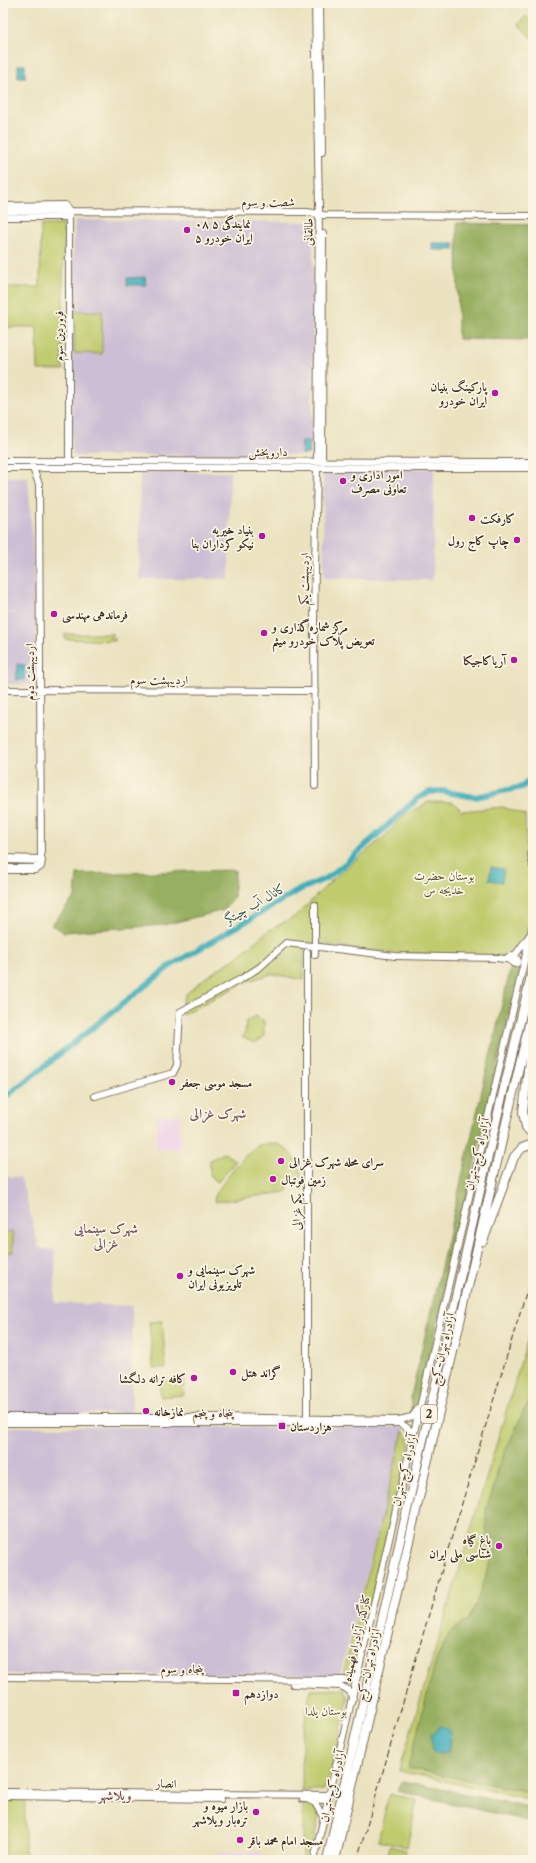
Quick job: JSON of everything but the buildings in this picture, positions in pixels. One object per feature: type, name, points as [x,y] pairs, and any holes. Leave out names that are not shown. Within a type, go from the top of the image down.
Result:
[{"type":"highway","points":[[3,859],[41,860],[40,866],[35,869],[3,869]]},
{"type":"highway","name":"آزادراه کرج-تهران","points":[[327,1860],[491,1142],[533,968]]},
{"type":"highway","name":"آزادراه تهران-کرج","points":[[335,1860],[533,1007]]},
{"type":"highway","points":[[533,1026],[523,1112],[526,1127],[533,1135]]},
{"type":"highway","points":[[473,1268],[514,1156],[522,1148],[533,1144]]},
{"type":"street","name":"طالقانی","points":[[315,3],[319,206],[321,214]]},
{"type":"street","name":"طالقانی","points":[[319,464],[321,214],[320,3]]},
{"type":"street","points":[[3,206],[65,205],[69,214],[3,217]]},
{"type":"street","name":"شصت و سوم","points":[[3,211],[69,214],[308,212],[321,214],[533,216]]},
{"type":"street","name":"فروردین سوم","points":[[69,214],[69,461]]},
{"type":"street","name":"داروپخش","points":[[3,461],[422,466],[533,462]]},
{"type":"street","points":[[31,468],[33,461]]},
{"type":"street","name":"داروپخش","points":[[3,468],[319,464]]},
{"type":"street","name":"اردیبهشت یکم","points":[[315,786],[319,464]]},
{"type":"street","name":"داروپخش","points":[[470,464],[533,468]]},
{"type":"street","name":"اردیبهشت دوم","points":[[31,468],[39,484]]},
{"type":"street","name":"اردیبهشت دوم","points":[[41,860],[39,484],[46,468]]},
{"type":"street","name":"اردیبهشت سوم","points":[[3,690],[315,691]]},
{"type":"street","points":[[533,840],[531,854],[533,866]]},
{"type":"street","points":[[315,905],[315,955]]},
{"type":"street","points":[[95,1096],[173,1073],[177,1065],[180,1012],[260,967],[286,943],[395,956],[515,962],[525,958],[533,924]]},
{"type":"street","points":[[515,962],[516,954],[531,933]]},
{"type":"street","name":"یکم غزالی","points":[[307,952],[307,1421]]},
{"type":"street","name":"کنارگذر آزادراه فهمیده","points":[[314,1860],[420,1408],[515,962]]},
{"type":"street","points":[[412,1440],[410,1430],[400,1422],[412,1417],[420,1408]]},
{"type":"street","name":"پنجاه و پنجم","points":[[3,1417],[400,1422]]},
{"type":"street","name":"پنجاه و پنجم","points":[[3,1423],[186,1420]]},
{"type":"street","points":[[353,1698],[348,1690],[353,1687],[351,1680],[358,1675]]},
{"type":"street","name":"پنجاه و سوم","points":[[3,1678],[299,1682],[341,1686],[348,1690]]},
{"type":"street","name":"پنجاه و سوم","points":[[3,1682],[299,1682],[351,1680]]},
{"type":"street","name":"انصار","points":[[3,1792],[328,1798]]},
{"type":"street","name":"انصار","points":[[3,1796],[328,1798]]},
{"type":"street","points":[[308,1799],[315,1804],[324,1818]]},
{"type":"shaded area","points":[[75,220],[313,222],[312,455],[72,456],[70,310]]},
{"type":"shaded area","points":[[434,468],[433,580],[324,578],[323,470]]},
{"type":"shaded area","points":[[140,472],[230,472],[229,579],[139,579]]},
{"type":"shaded area","points":[[3,477],[28,477],[37,613],[35,684],[3,685],[3,613],[19,613],[3,612]]},
{"type":"shaded area","points":[[157,1115],[181,1115],[180,1149],[156,1149]]},
{"type":"shaded area","points":[[3,1175],[21,1178],[39,1248],[55,1250],[55,1303],[132,1306],[132,1413],[3,1413]]},
{"type":"shaded area","points":[[3,1427],[405,1427],[340,1675],[3,1674]]},
{"type":"shaded area","points":[[219,1852],[261,1852],[260,1860],[219,1860]]},
{"type":"green space","points":[[526,16],[533,23],[533,40],[518,24]]},
{"type":"green space","points":[[457,223],[533,225],[533,340],[458,339]]},
{"type":"green space","points":[[41,225],[64,225],[62,363],[64,370],[38,370],[37,327],[3,327],[3,287],[40,287]]},
{"type":"green space","points":[[74,311],[102,311],[102,354],[74,353]]},
{"type":"green space","points":[[65,634],[114,634],[109,638],[115,638],[115,641],[65,639]]},
{"type":"green space","name":"بوستان حضرت خدیجه س","points":[[429,802],[453,802],[462,811],[503,807],[525,815],[526,847],[533,877],[533,916],[531,926],[517,951],[508,956],[392,953],[304,942],[304,980],[272,974],[248,981],[181,1015],[182,1005],[186,994],[206,977],[234,959],[268,931],[297,915],[336,876],[384,837],[404,815]]},
{"type":"green space","points":[[235,870],[234,897],[224,910],[164,925],[64,932],[51,925],[75,897],[77,874]]},
{"type":"green space","points":[[513,967],[519,971],[415,1419],[411,1421],[411,1396],[510,970]]},
{"type":"green space","points":[[255,1016],[264,1021],[264,1037],[254,1043],[242,1037],[245,1033],[246,1021]]},
{"type":"green space","points":[[275,1143],[281,1146],[291,1154],[299,1166],[302,1178],[291,1181],[286,1192],[216,1202],[214,1201],[219,1189],[246,1155],[258,1145]]},
{"type":"green space","points":[[224,1153],[236,1161],[218,1182],[210,1176],[210,1160]]},
{"type":"green space","points":[[3,1232],[13,1232],[13,1252],[3,1252]]},
{"type":"green space","points":[[162,1321],[166,1368],[153,1368],[149,1322]]},
{"type":"green space","name":"باغ گیاه‌ شناسی ملی ایران","points":[[533,1321],[533,1800],[399,1771]]},
{"type":"green space","points":[[183,1379],[184,1395],[161,1397],[159,1381]]},
{"type":"green space","name":"باغ گیاه‌ شناسی ملی ایران","points":[[533,1398],[533,1793],[408,1768],[436,1660],[451,1631],[469,1619],[492,1559],[486,1528],[486,1508],[496,1482],[497,1469],[525,1408]]},
{"type":"green space","points":[[403,1431],[409,1438],[410,1442],[355,1670],[349,1675],[343,1675]]},
{"type":"green space","name":"بوستان یلدا","points":[[344,1689],[348,1697],[335,1756],[324,1790],[302,1790],[302,1741],[310,1690]]},
{"type":"green space","points":[[402,1781],[533,1808],[533,1822],[397,1791]]},
{"type":"green space","points":[[389,1794],[417,1800],[407,1847],[378,1841]]},
{"type":"green space","points":[[6,1798],[25,1798],[25,1860],[5,1860]]},
{"type":"green space","points":[[303,1800],[312,1803],[319,1816],[310,1860],[303,1860]]},
{"type":"green space","points":[[389,1846],[406,1850],[404,1860],[386,1860]]},
{"type":"water","points":[[18,65],[25,65],[25,78],[18,78]]},
{"type":"water","points":[[432,243],[454,243],[454,250],[432,250]]},
{"type":"water","points":[[145,277],[146,285],[127,285],[127,278]]},
{"type":"water","points":[[302,440],[310,441],[309,454],[301,454]]},
{"type":"water","points":[[17,664],[25,665],[24,680],[16,680]]},
{"type":"water","points":[[491,867],[504,869],[502,882],[489,880]]},
{"type":"water","points":[[440,1726],[447,1729],[451,1740],[448,1752],[442,1754],[433,1753],[431,1734],[437,1731]]},
{"type":"waterway","name":"کانال آب چیتگر","points":[[3,1099],[170,966],[301,889],[327,878],[418,798],[430,792],[441,791],[475,797],[522,787],[533,777]]},
{"type":"railway","points":[[357,1860],[446,1556],[533,1270]]},
{"type":"place","name":"نمایندگی ۵ ٠٨ ۵ ایران خودرو","points":[[187,230]]},
{"type":"place","name":"پارکینگ بنیان ایران خودرو","points":[[495,393]]},
{"type":"place","name":"امور اداری و تعاونی مصرف","points":[[343,481]]},
{"type":"place","name":"کارفکت","points":[[472,518]]},
{"type":"place","name":"بنیاد خیریه نیکو کرداران بنا","points":[[262,536]]},
{"type":"place","name":"چاپ کاج رول","points":[[517,540]]},
{"type":"place","name":"فرماندهی مهندسی","points":[[54,614]]},
{"type":"place","name":"مرکز شماره‌گذاری و تعویض پلاک خودرو میثم","points":[[264,633]]},
{"type":"place","name":"آریاکاجیکا","points":[[514,660]]},
{"type":"place","name":"مسجد موسی جعفر","points":[[172,1082]]},
{"type":"place","name":"سرای محله شهرک غزالی","points":[[281,1161]]},
{"type":"place","name":"زمین فوتبال","points":[[273,1179]]},
{"type":"place","name":"شهرک سینمایی و تلویزیونی ایران","points":[[180,1276]]},
{"type":"place","name":"گراند هتل","points":[[233,1372]]},
{"type":"place","name":"کافه ترانه دلگشا","points":[[194,1378]]},
{"type":"place","name":"نمازخانه","points":[[146,1411]]},
{"type":"place","name":"هزاردستان","points":[[282,1426]]},
{"type":"place","name":"باغ گیاه‌ شناسی ملی ایران","points":[[499,1546]]},
{"type":"place","name":"دوازدهم","points":[[236,1693]]},
{"type":"place","name":"بازار میوه و تره‌بار ویلاشهر","points":[[256,1812]]},
{"type":"place","name":"مسجد امام محمد باقر","points":[[240,1840]]},
{"type":"district","name":"شهرک غزالی","points":[[218,1113]]},
{"type":"district","name":"شهرک سینمایی غزالی","points":[[106,1236]]},
{"type":"district","name":"ویلاشهر","points":[[115,1795]]}]
